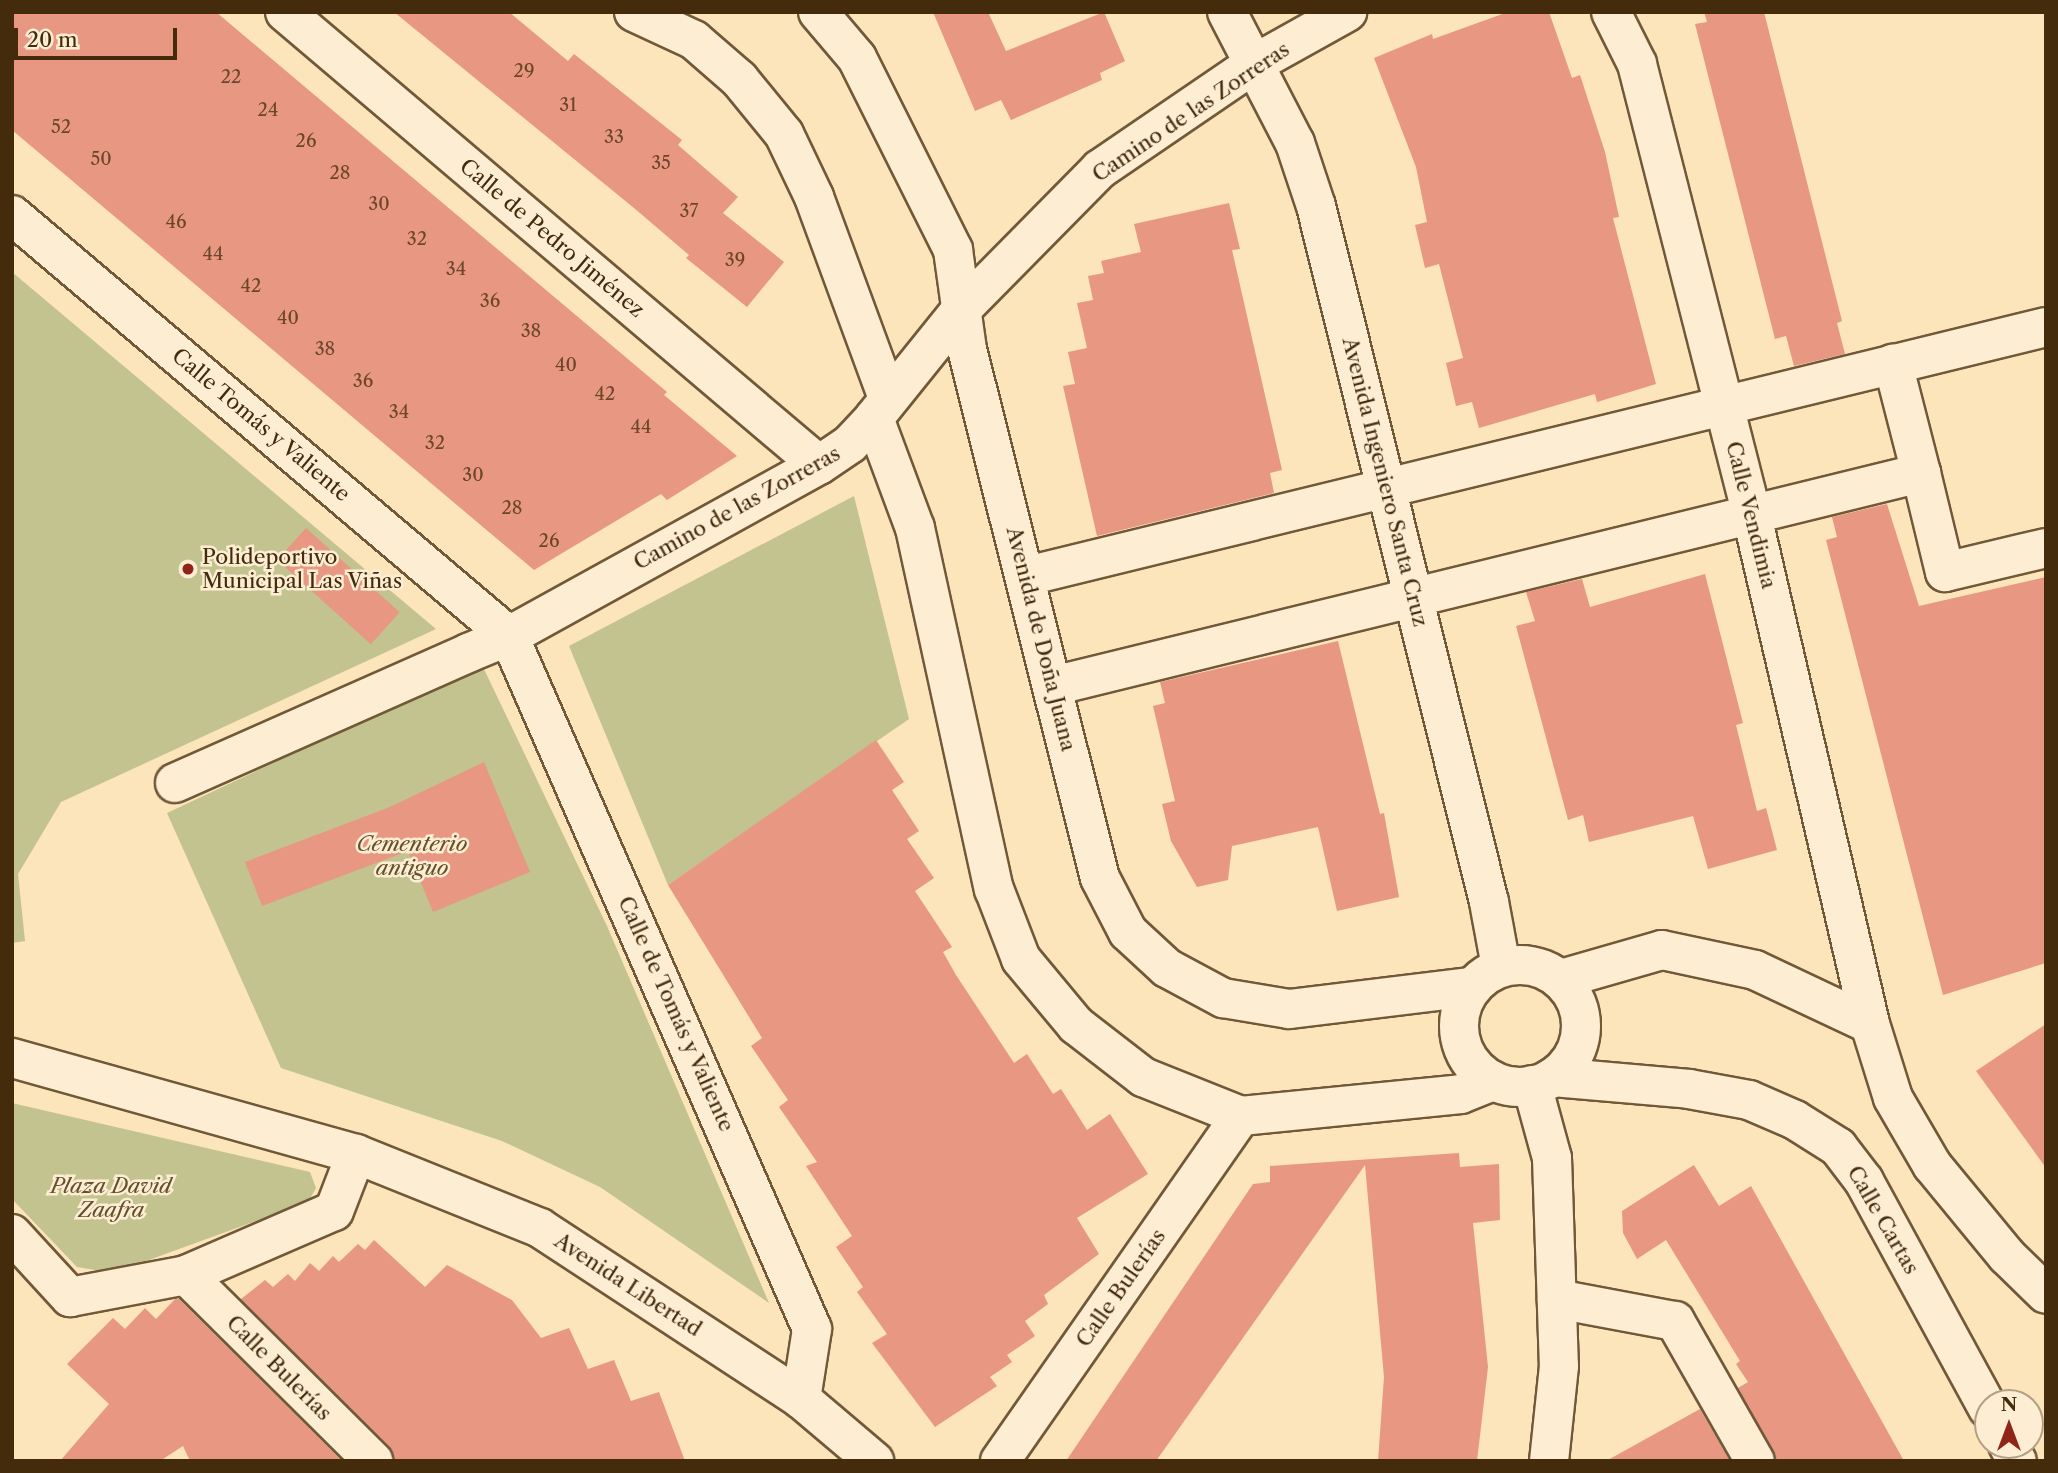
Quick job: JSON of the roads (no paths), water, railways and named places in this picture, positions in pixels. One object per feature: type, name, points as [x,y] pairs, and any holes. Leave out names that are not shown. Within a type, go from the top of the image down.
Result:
[{"type":"street","name":"Calle de Pedro Jiménez","points":[[285,12],[819,464]]},
{"type":"street","points":[[634,12],[694,40],[739,79],[784,134],[814,197],[881,408],[915,528],[994,889],[1021,959],[1076,1025],[1143,1077],[1241,1116],[1461,1094],[1493,1081],[1543,1081],[1572,1057],[1581,1031],[1573,994],[1561,979],[1532,966],[1486,977],[1458,1021],[1459,1040],[1478,1071],[1493,1081]]},
{"type":"street","name":"Avenida de Doña Juana","points":[[818,12],[858,58],[953,250],[960,311],[1100,878],[1128,933],[1167,968],[1223,998],[1289,1009],[1486,977]]},
{"type":"street","name":"Avenida Ingeniero Santa Cruz","points":[[1227,12],[1295,143],[1316,206],[1489,902],[1486,977]]},
{"type":"street","name":"Camino de las Zorreras","points":[[175,783],[509,635],[819,464],[850,444],[960,311],[1100,169],[1254,64],[1347,12]]},
{"type":"street","name":"Calle Vendimia","points":[[1611,12],[1637,64],[1752,516],[1870,1024],[1893,1098],[1932,1165],[2007,1256],[2046,1294]]},
{"type":"street","name":"Calle Tomás y Valiente","points":[[12,215],[509,635]]},
{"type":"street","points":[[1027,576],[2046,327]]},
{"type":"street","points":[[1894,364],[1945,572],[2046,548]]},
{"type":"street","points":[[1054,686],[1414,600],[1921,473]]},
{"type":"street","name":"Calle de Tomás y Valiente","points":[[509,635],[812,1329],[801,1399]]},
{"type":"street","points":[[1561,979],[1662,950],[1755,970],[1870,1024]]},
{"type":"street","name":"Avenida Libertad","points":[[12,1058],[356,1154],[540,1228],[801,1399],[874,1461]]},
{"type":"street","points":[[1543,1081],[1552,1158],[1559,1366],[1549,1461]]},
{"type":"street","name":"Calle Cartas","points":[[1543,1081],[1689,1089],[1749,1100],[1796,1120],[1838,1147],[1864,1181],[1978,1389]]},
{"type":"street","name":"Calle Bulerías","points":[[1000,1461],[1241,1116]]},
{"type":"street","points":[[12,1234],[70,1297],[186,1275],[334,1211],[356,1154]]},
{"type":"street","name":"Calle Bulerías","points":[[186,1275],[373,1461]]},
{"type":"street","points":[[1557,1299],[1675,1321],[1755,1461]]},
{"type":"place","name":"Polideportivo Municipal Las Viñas","points":[[188,569]]},
{"type":"park label","name":"Cementerio antiguo","points":[[412,856]]},
{"type":"park label","name":"Plaza David Zaafra","points":[[111,1198]]}]
